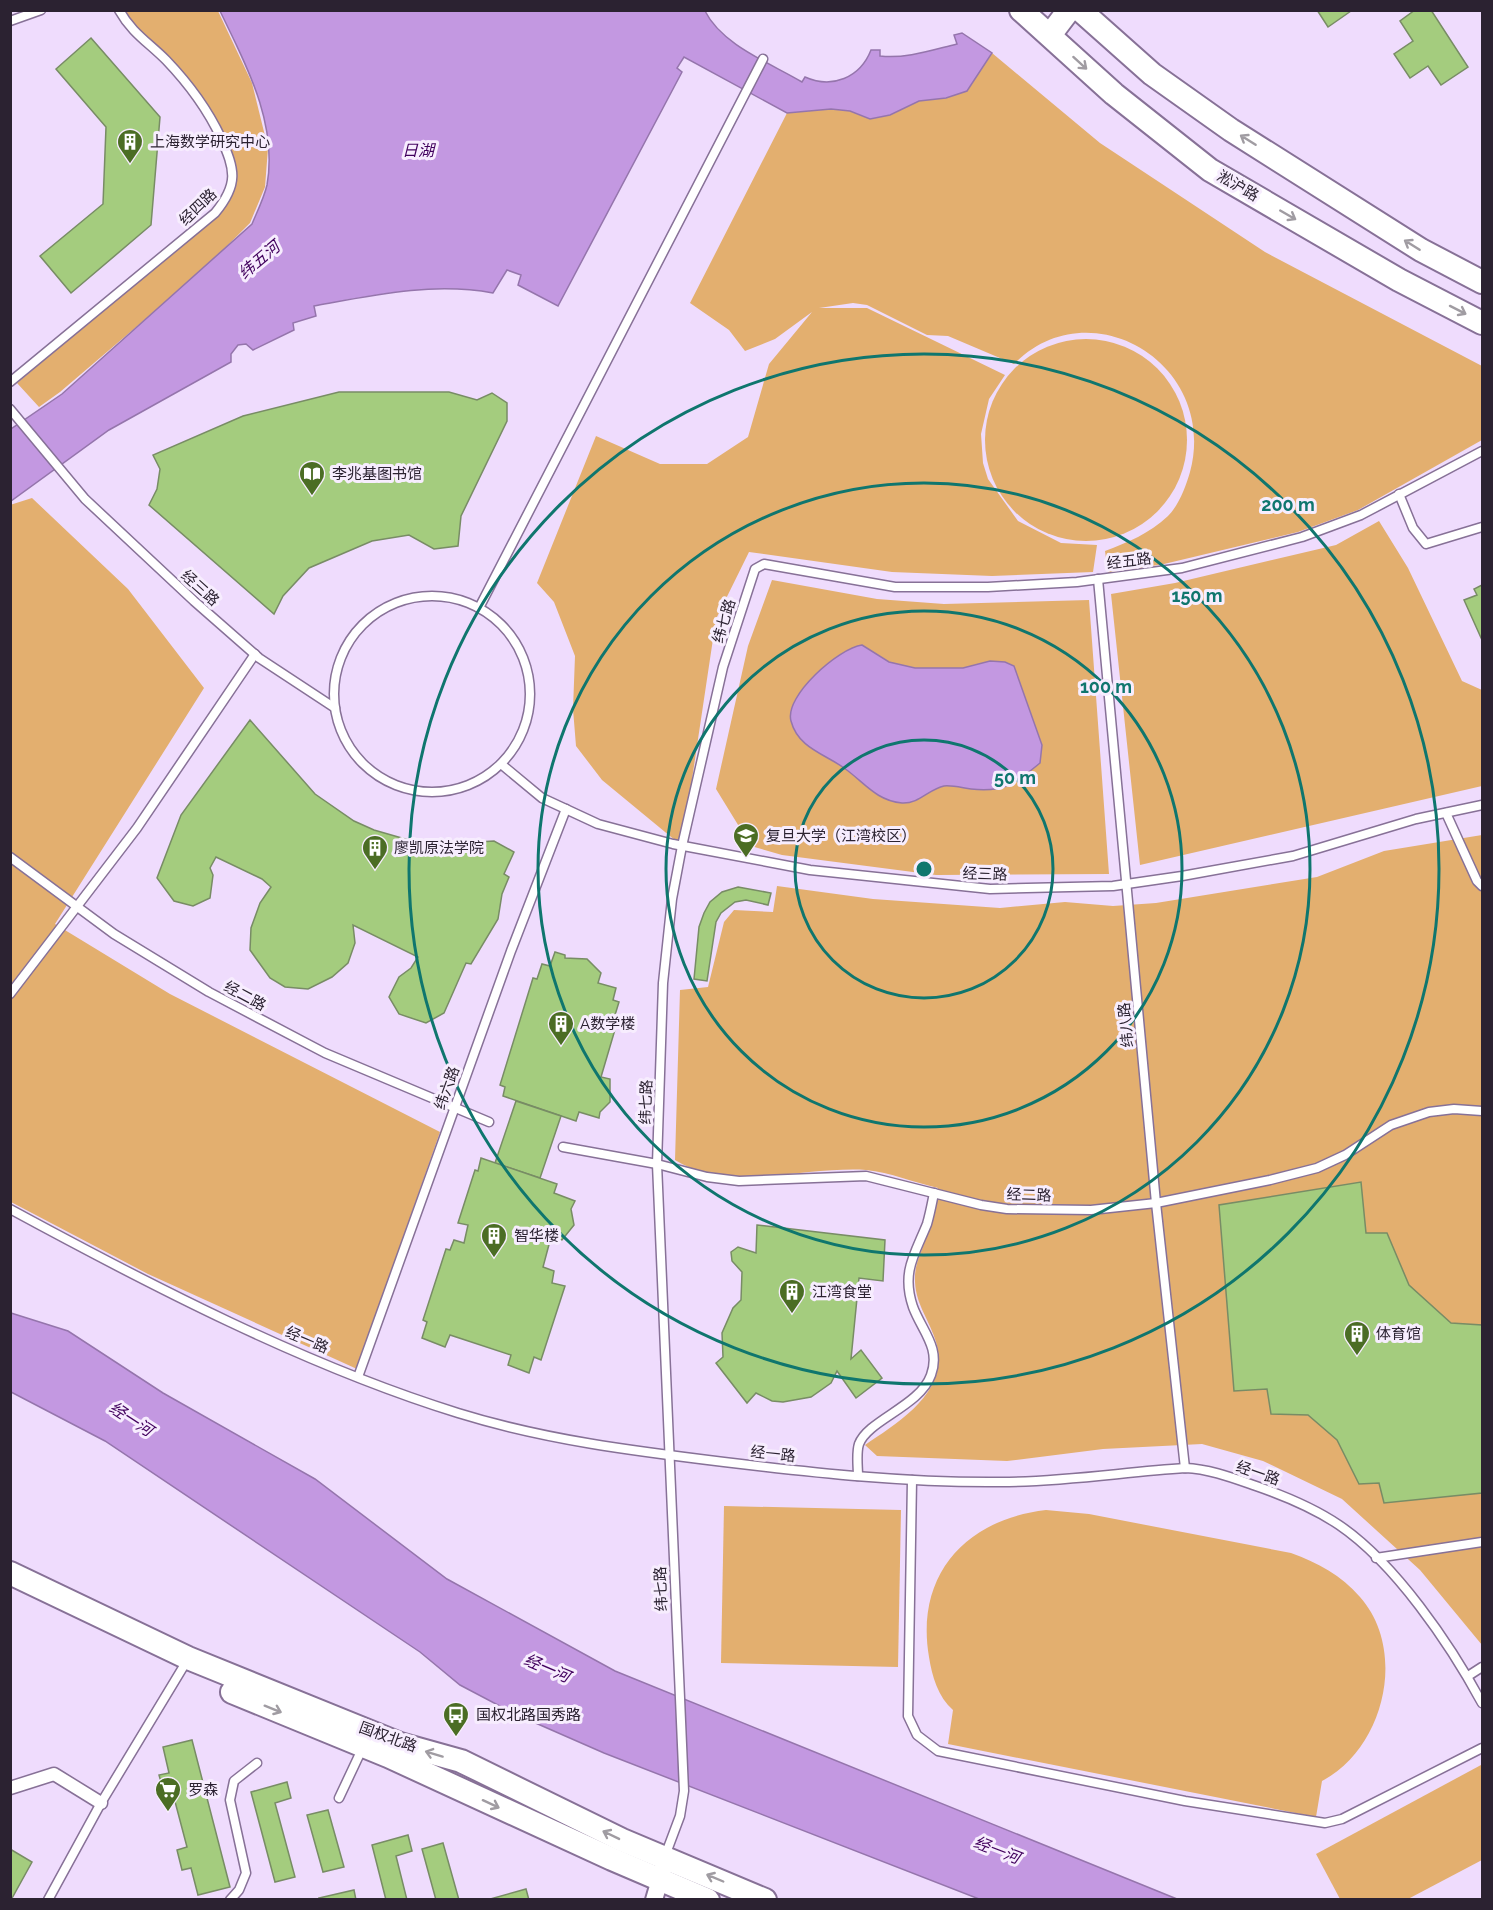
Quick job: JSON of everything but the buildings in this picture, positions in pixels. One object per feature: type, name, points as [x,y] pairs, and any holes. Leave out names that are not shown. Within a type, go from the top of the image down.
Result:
[{"type":"main road","name":"淞沪路","points":[[1021,10],[1114,94],[1210,170],[1399,280],[1482,323]]},
{"type":"main road","points":[[1050,35],[1069,10]]},
{"type":"main road","points":[[1080,10],[1152,74],[1231,130],[1421,250],[1482,282]]},
{"type":"main road","name":"国权北路","points":[[10,1573],[184,1664],[400,1744],[461,1761],[622,1840],[765,1899]]},
{"type":"main road","name":"国权北路","points":[[10,1588],[363,1746],[658,1890],[708,1899]]},
{"type":"street","points":[[10,1788],[54,1774],[101,1803]]},
{"type":"street","points":[[658,1890],[665,1857]]},
{"type":"lane","points":[[10,21],[41,10]]},
{"type":"lane","name":"经四路","points":[[10,382],[215,213],[228,198],[232,185],[234,166],[204,104],[165,59],[130,29],[119,10]]},
{"type":"lane","points":[[479,608],[763,59]]},
{"type":"lane","name":"经三路","points":[[10,409],[85,499],[255,654],[335,708]]},
{"type":"lane","name":"经五路","points":[[758,566],[775,566],[895,587],[988,587],[1098,579],[1182,568],[1302,537],[1361,515],[1482,451]]},
{"type":"lane","points":[[1470,457],[1482,457]]},
{"type":"lane","points":[[1399,494],[1413,528],[1426,544],[1482,527]]},
{"type":"lane","name":"纬七路","points":[[665,1857],[680,1816],[684,1791],[657,1164],[663,983],[672,899],[682,846],[723,667],[750,580],[758,566]]},
{"type":"lane","name":"纬八路","points":[[1098,579],[1156,1203],[1185,1468]]},
{"type":"lane","points":[[428,596],[456,599],[479,608],[508,632],[523,657],[529,684],[528,712],[524,729],[501,764],[472,784],[442,792],[402,788],[373,772],[352,751],[341,731],[335,708],[334,691],[341,658],[355,633],[378,612],[401,601],[428,596]]},
{"type":"lane","points":[[10,994],[136,828],[255,654]]},
{"type":"lane","name":"经三路","points":[[501,764],[542,798],[598,824],[682,846],[810,870],[922,884],[990,889],[1126,885],[1293,856],[1482,805]]},
{"type":"lane","name":"纬六路","points":[[358,1377],[455,1106],[566,809]]},
{"type":"lane","points":[[1446,813],[1477,881],[1482,886]]},
{"type":"lane","name":"经二路","points":[[10,857],[114,934],[209,992],[325,1053],[489,1122]]},
{"type":"lane","name":"经二路","points":[[563,1147],[657,1164],[707,1177],[739,1181],[866,1176],[1007,1209],[1091,1210],[1156,1203],[1317,1168],[1345,1155],[1391,1125],[1429,1112],[1454,1109],[1482,1111]]},
{"type":"lane","points":[[858,1476],[859,1444],[919,1393],[931,1375],[934,1362],[933,1347],[913,1307],[909,1269],[913,1252],[927,1225],[934,1193]]},
{"type":"lane","name":"经一路","points":[[10,1209],[121,1268],[358,1377],[458,1413],[557,1440],[670,1456],[912,1480],[1003,1482],[1185,1468],[1229,1476],[1288,1497],[1339,1525],[1376,1558],[1420,1605],[1468,1676],[1482,1703]]},
{"type":"lane","points":[[912,1480],[908,1716],[917,1735],[938,1751],[1185,1801],[1325,1823],[1342,1819],[1482,1748]]},
{"type":"lane","points":[[1376,1558],[1482,1542]]},
{"type":"lane","points":[[48,1899],[101,1803],[184,1664]]},
{"type":"lane","points":[[1468,1676],[1482,1667]]},
{"type":"lane","points":[[339,1798],[363,1746]]},
{"type":"lane","points":[[230,1899],[239,1890],[246,1873],[231,1800],[234,1781],[256,1763]]},
{"type":"shaded area","points":[[125,11],[218,11],[252,83],[268,148],[265,187],[250,223],[203,270],[60,392],[39,407],[17,383],[218,214],[230,199],[234,187],[234,166],[204,104],[133,25]]},
{"type":"shaded area","points":[[992,53],[1100,143],[1265,252],[1482,366],[1482,440],[1358,510],[1298,532],[1164,564],[1108,573],[1105,551],[1146,533],[1168,516],[1179,501],[1190,472],[1194,433],[1185,398],[1167,370],[1141,348],[1110,336],[1077,333],[1044,342],[1014,364],[948,336],[927,335],[867,305],[853,303],[819,308],[867,308],[1005,375],[989,399],[981,434],[983,463],[988,479],[1018,521],[1061,543],[1097,545],[1093,572],[992,576],[892,572],[749,552],[716,619],[682,846],[602,780],[576,746],[573,709],[575,656],[554,602],[537,583],[596,436],[660,464],[707,464],[748,437],[769,364],[812,312],[775,339],[745,351],[729,330],[690,303],[787,113],[831,109],[850,111],[870,119],[890,115],[919,101],[946,98],[967,91]]},
{"type":"shaded area","points":[[1076,339],[1096,339],[1115,343],[1134,351],[1164,376],[1175,392],[1183,411],[1187,440],[1183,469],[1175,488],[1150,518],[1134,529],[1115,537],[1096,541],[1076,541],[1057,537],[1038,529],[1008,504],[997,488],[989,469],[985,450],[985,430],[989,411],[997,392],[1022,362],[1038,351],[1057,343]]},
{"type":"shaded area","points":[[32,498],[128,589],[204,688],[55,924],[170,994],[440,1132],[357,1369],[148,1274],[11,1202],[10,505]]},
{"type":"shaded area","points":[[1379,521],[1408,568],[1462,681],[1482,690],[1482,786],[1140,865],[1111,594],[1175,583],[1336,545]]},
{"type":"shaded area","points":[[772,580],[877,599],[944,604],[1089,600],[1109,874],[936,875],[782,855],[751,846],[716,789],[748,646]]},
{"type":"shaded area","points":[[1482,835],[1482,1645],[1420,1570],[1342,1499],[1263,1461],[1202,1444],[1103,1449],[1007,1461],[877,1456],[865,1445],[893,1426],[919,1403],[936,1376],[939,1360],[936,1342],[918,1298],[915,1276],[938,1188],[866,1170],[742,1176],[695,1169],[675,1160],[680,990],[708,987],[724,922],[734,910],[773,912],[777,886],[873,899],[1000,908],[1065,902],[1113,906],[1156,903],[1317,877],[1384,851]]},
{"type":"shaded area","points":[[724,1506],[901,1510],[898,1667],[721,1663]]},
{"type":"shaded area","points":[[1046,1510],[1089,1514],[1291,1553],[1328,1570],[1360,1597],[1375,1619],[1383,1644],[1385,1671],[1382,1697],[1374,1723],[1361,1746],[1343,1766],[1322,1781],[1316,1817],[948,1744],[953,1710],[943,1699],[934,1679],[929,1657],[927,1628],[930,1601],[939,1577],[952,1556],[970,1539],[992,1525],[1017,1516]]},
{"type":"shaded area","points":[[1481,1765],[1482,1860],[1408,1899],[1340,1899],[1316,1854]]},
{"type":"water","name":"日湖","points":[[220,11],[705,11],[723,34],[735,43],[802,82],[805,77],[825,82],[844,78],[860,68],[871,50],[880,50],[880,56],[890,57],[919,53],[957,44],[954,35],[962,33],[992,53],[967,91],[946,98],[919,101],[890,115],[870,119],[850,111],[831,109],[787,113],[684,57],[677,68],[682,72],[558,306],[518,285],[521,275],[507,270],[493,293],[426,289],[381,294],[314,306],[316,316],[293,323],[294,330],[253,350],[246,344],[238,345],[231,354],[231,362],[109,430],[11,501],[11,429],[62,394],[252,224],[258,210],[267,185],[269,162],[264,117],[249,73]]},
{"type":"water","points":[[862,645],[889,662],[915,668],[963,668],[990,661],[1005,662],[1014,666],[1042,745],[1040,763],[1024,776],[1001,788],[982,790],[944,786],[908,803],[885,799],[870,790],[844,768],[806,744],[791,721],[791,711],[796,699],[815,675],[840,655]]},
{"type":"water","name":"经一河","points":[[11,1313],[68,1331],[163,1393],[315,1479],[447,1579],[615,1671],[1177,1899],[979,1899],[604,1753],[515,1714],[460,1685],[420,1652],[105,1441],[11,1392]]},
{"type":"place","name":"上海数学研究中心","points":[[130,165]]},
{"type":"place","name":"李兆基图书馆","points":[[312,497]]},
{"type":"place","name":"复旦大学（江湾校区）","points":[[746,859]]},
{"type":"place","name":"廖凯原法学院","points":[[375,871]]},
{"type":"place","name":"A数学楼","points":[[561,1047]]},
{"type":"place","name":"智华楼","points":[[494,1259]]},
{"type":"place","name":"江湾食堂","points":[[792,1315]]},
{"type":"place","name":"体育馆","points":[[1357,1357]]},
{"type":"place","name":"国权北路国秀路","points":[[456,1738]]},
{"type":"place","name":"罗森","points":[[168,1813]]},
{"type":"water label","name":"纬五河","points":[[259,260]]}]
